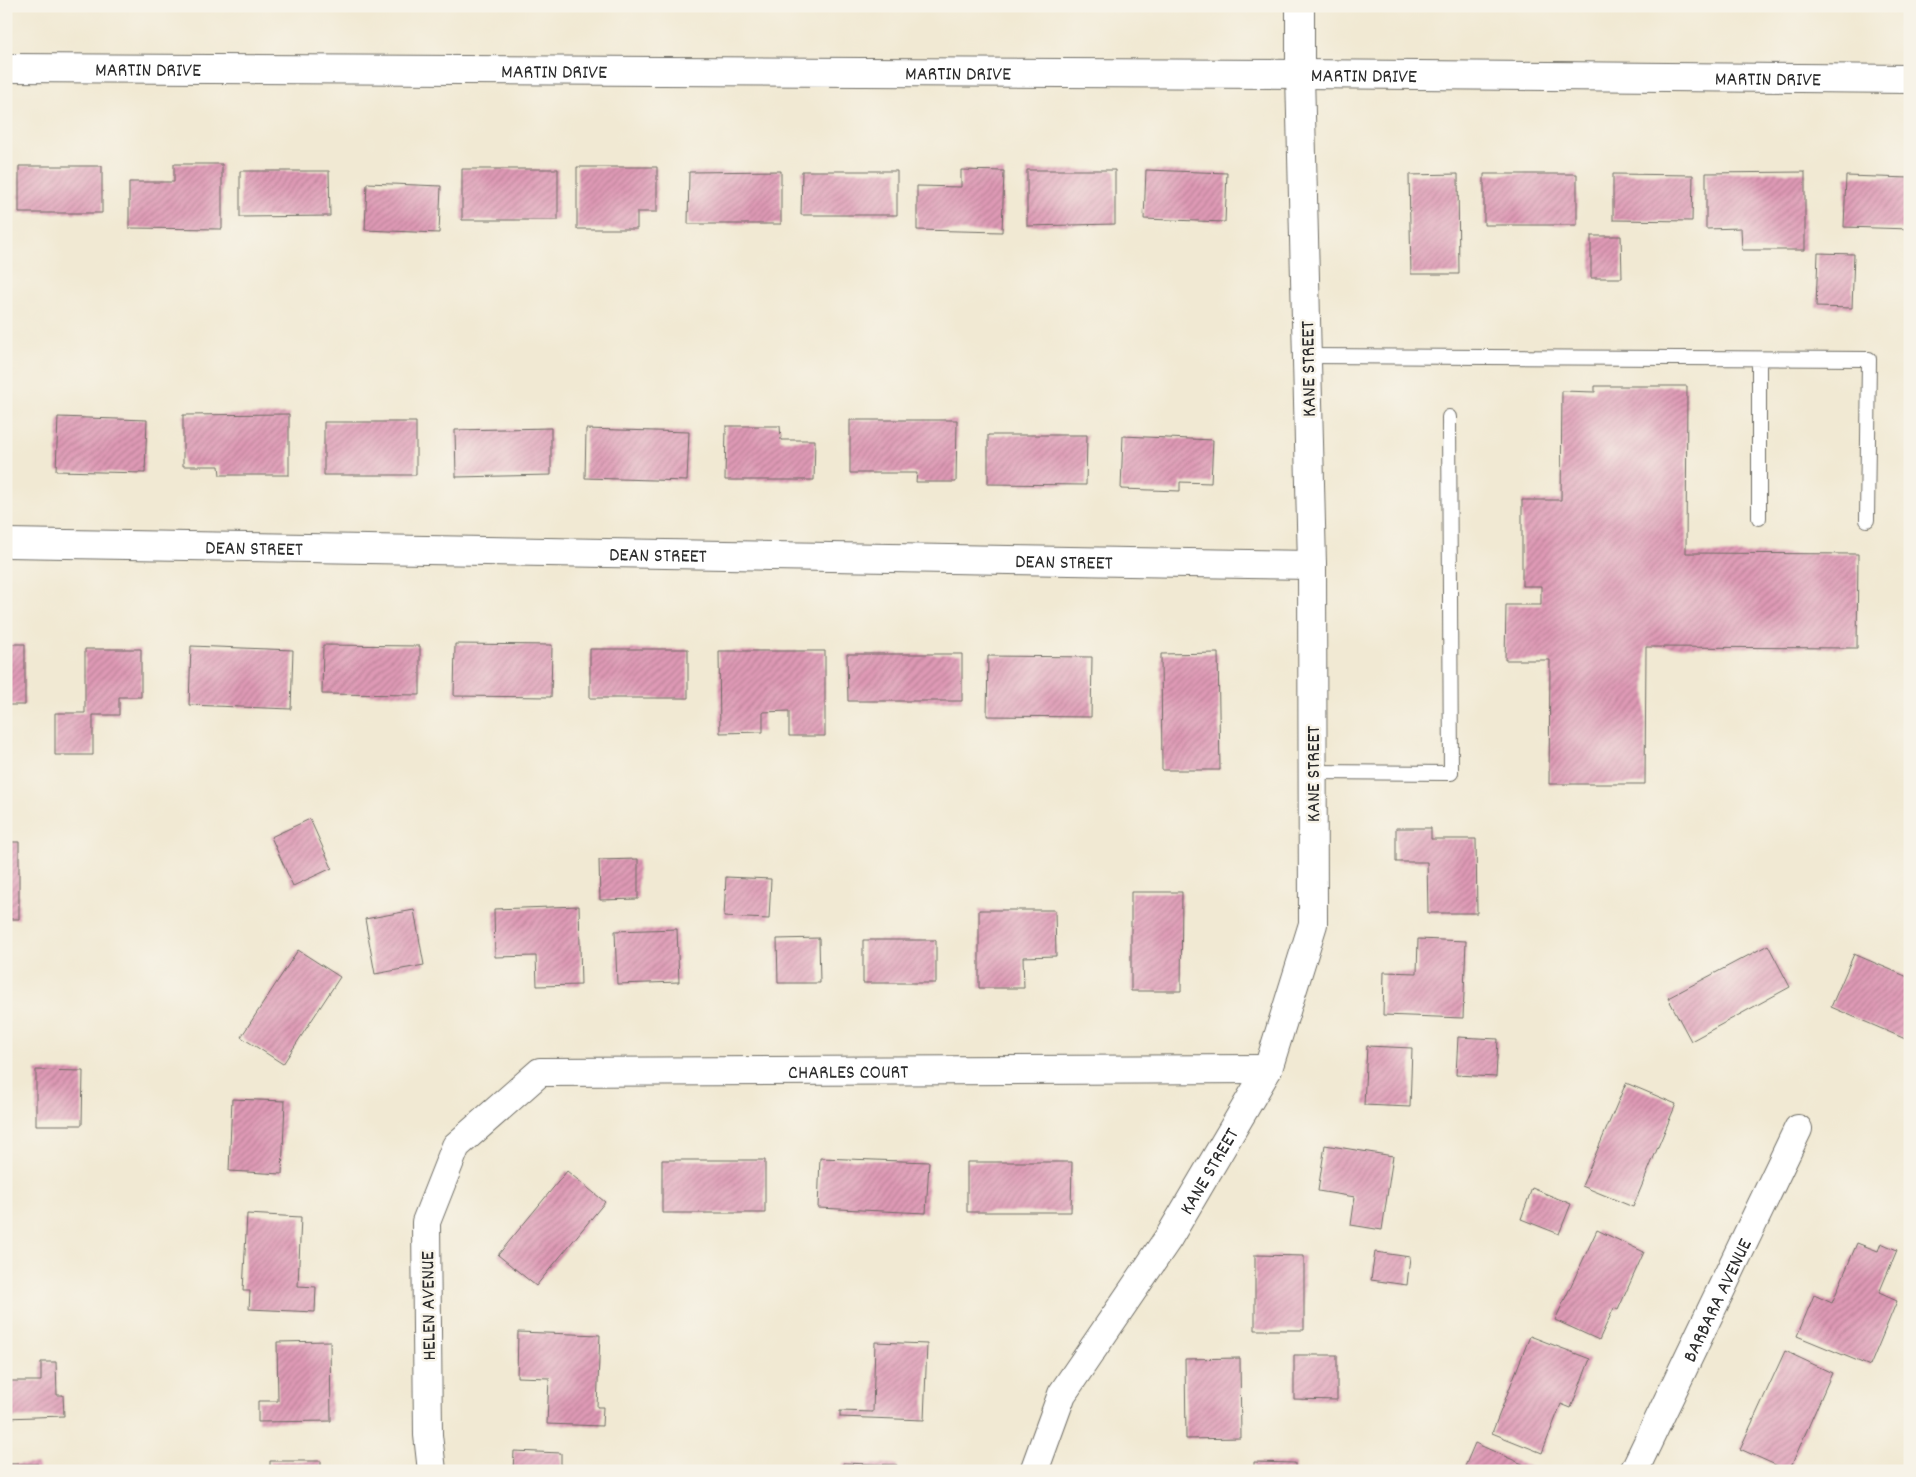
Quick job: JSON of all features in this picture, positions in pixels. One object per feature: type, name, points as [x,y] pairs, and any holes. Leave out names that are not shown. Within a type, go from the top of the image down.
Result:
[{"type":"street","name":"KANE STREET","points":[[1034,1471],[1062,1394],[1169,1237],[1268,1069],[1312,924],[1312,565],[1300,6]]},
{"type":"street","name":"MARTIN DRIVE","points":[[6,68],[1910,78]]},
{"type":"street","name":"DEAN STREET","points":[[6,543],[1312,565]]},
{"type":"street","name":"CHARLES COURT","points":[[456,1146],[540,1072],[1268,1069]]},
{"type":"street","name":"BARBARA AVENUE","points":[[1634,1471],[1798,1129]]},
{"type":"street","name":"HELEN AVENUE","points":[[432,1471],[428,1435],[426,1222],[456,1146]]},
{"type":"lane","points":[[1307,356],[1869,359],[1867,520]]},
{"type":"lane","points":[[1758,358],[1759,518]]},
{"type":"lane","points":[[1312,772],[1451,773],[1449,416]]},
{"type":"building","points":[[174,164],[222,164],[222,229],[129,228],[129,182],[174,182]]},
{"type":"building","points":[[19,166],[102,166],[102,213],[19,213]]},
{"type":"building","points":[[577,167],[657,167],[657,212],[637,212],[637,229],[577,229]]},
{"type":"building","points":[[462,169],[558,169],[558,220],[462,220]]},
{"type":"building","points":[[961,170],[1004,171],[1002,232],[917,230],[917,186],[961,187]]},
{"type":"building","points":[[1027,170],[1115,170],[1115,224],[1027,226]]},
{"type":"building","points":[[1146,170],[1227,173],[1225,222],[1144,219]]},
{"type":"building","points":[[240,171],[329,171],[330,216],[240,217]]},
{"type":"building","points":[[781,171],[781,224],[688,224],[689,172]]},
{"type":"building","points":[[802,171],[897,171],[897,215],[801,215]]},
{"type":"building","points":[[1805,172],[1805,250],[1742,250],[1741,228],[1706,229],[1706,173]]},
{"type":"building","points":[[1458,174],[1459,274],[1411,274],[1409,175]]},
{"type":"building","points":[[1484,174],[1577,174],[1577,225],[1484,225]]},
{"type":"building","points":[[1613,174],[1693,175],[1692,221],[1613,220]]},
{"type":"building","points":[[1846,176],[1910,178],[1910,229],[1844,227]]},
{"type":"building","points":[[367,183],[441,186],[439,233],[365,230]]},
{"type":"building","points":[[1591,236],[1621,236],[1622,278],[1591,278]]},
{"type":"building","points":[[1818,253],[1854,254],[1852,308],[1816,307]]},
{"type":"building","points":[[1595,386],[1687,386],[1686,553],[1858,554],[1857,648],[1646,647],[1645,784],[1549,784],[1550,660],[1505,660],[1506,605],[1541,605],[1541,586],[1522,586],[1522,500],[1561,500],[1562,391],[1595,392]]},
{"type":"building","points":[[289,414],[289,475],[220,475],[219,466],[183,466],[183,415]]},
{"type":"building","points":[[58,417],[147,420],[145,473],[56,471]]},
{"type":"building","points":[[850,420],[957,420],[956,482],[916,482],[917,473],[850,473]]},
{"type":"building","points":[[324,422],[416,422],[416,475],[324,475]]},
{"type":"building","points":[[726,426],[780,426],[781,440],[815,440],[814,480],[725,480]]},
{"type":"building","points":[[551,428],[551,475],[456,477],[455,430]]},
{"type":"building","points":[[586,429],[689,432],[687,481],[585,478]]},
{"type":"building","points":[[988,435],[1087,435],[1086,485],[988,484]]},
{"type":"building","points":[[1123,436],[1213,440],[1211,483],[1180,482],[1180,491],[1121,489]]},
{"type":"building","points":[[6,644],[25,644],[25,705],[6,705]]},
{"type":"building","points":[[455,644],[552,645],[551,697],[454,696]]},
{"type":"building","points":[[323,645],[420,646],[420,695],[322,694]]},
{"type":"building","points":[[191,646],[293,650],[291,709],[189,705]]},
{"type":"building","points":[[85,649],[141,649],[141,697],[119,697],[119,715],[93,715],[93,755],[55,755],[55,713],[85,713]]},
{"type":"building","points":[[590,649],[688,649],[688,698],[590,698]]},
{"type":"building","points":[[719,651],[825,651],[825,736],[789,736],[789,711],[763,712],[763,732],[720,733]]},
{"type":"building","points":[[1218,653],[1220,770],[1162,770],[1161,654]]},
{"type":"building","points":[[847,654],[962,654],[962,701],[848,701]]},
{"type":"building","points":[[988,656],[1092,657],[1091,717],[987,716]]},
{"type":"building","points":[[310,819],[332,868],[293,886],[271,837]]},
{"type":"building","points":[[1396,828],[1431,828],[1431,839],[1476,839],[1477,913],[1428,913],[1427,862],[1396,862]]},
{"type":"building","points":[[6,842],[19,842],[19,919],[6,919]]},
{"type":"building","points":[[638,859],[638,899],[600,900],[599,860]]},
{"type":"building","points":[[726,877],[771,879],[769,919],[724,917]]},
{"type":"building","points":[[1131,892],[1182,892],[1181,991],[1131,991]]},
{"type":"building","points":[[579,906],[581,985],[537,986],[536,956],[495,957],[494,909]]},
{"type":"building","points":[[414,910],[424,965],[375,974],[365,919]]},
{"type":"building","points":[[979,910],[1055,910],[1056,956],[1023,957],[1024,988],[979,988]]},
{"type":"building","points":[[677,929],[679,982],[617,984],[615,931]]},
{"type":"building","points":[[819,938],[820,983],[778,983],[777,939]]},
{"type":"building","points":[[1418,939],[1466,941],[1463,1018],[1383,1015],[1384,972],[1417,973]]},
{"type":"building","points":[[863,940],[936,940],[936,983],[863,983]]},
{"type":"building","points":[[1768,945],[1790,987],[1691,1041],[1668,998]]},
{"type":"building","points":[[298,950],[340,977],[283,1064],[241,1037]]},
{"type":"building","points":[[1854,954],[1910,978],[1910,1041],[1831,1007]]},
{"type":"building","points":[[1458,1037],[1498,1039],[1496,1077],[1456,1075]]},
{"type":"building","points":[[1367,1046],[1412,1048],[1410,1107],[1364,1105]]},
{"type":"building","points":[[36,1070],[83,1071],[82,1125],[36,1125]]},
{"type":"building","points":[[1626,1083],[1676,1104],[1633,1207],[1582,1186]]},
{"type":"building","points":[[232,1099],[285,1101],[282,1174],[229,1171]]},
{"type":"building","points":[[1325,1145],[1393,1156],[1382,1230],[1351,1225],[1355,1197],[1318,1191]]},
{"type":"building","points":[[820,1158],[929,1162],[926,1213],[818,1208]]},
{"type":"building","points":[[662,1160],[765,1160],[765,1213],[662,1213]]},
{"type":"building","points":[[967,1162],[1072,1162],[1071,1212],[967,1212]]},
{"type":"building","points":[[567,1171],[605,1202],[536,1286],[498,1255]]},
{"type":"building","points":[[1532,1188],[1571,1204],[1559,1234],[1521,1219]]},
{"type":"building","points":[[247,1214],[301,1217],[298,1286],[316,1287],[315,1312],[249,1309],[250,1291],[243,1291]]},
{"type":"building","points":[[1597,1230],[1644,1252],[1618,1310],[1614,1308],[1599,1340],[1555,1320]]},
{"type":"building","points":[[1857,1243],[1878,1251],[1881,1243],[1897,1250],[1879,1293],[1897,1301],[1870,1366],[1797,1336],[1814,1295],[1832,1303]]},
{"type":"building","points":[[1375,1252],[1410,1257],[1407,1285],[1371,1280]]},
{"type":"building","points":[[1255,1255],[1304,1256],[1304,1330],[1255,1330]]},
{"type":"building","points":[[518,1332],[600,1335],[597,1407],[603,1407],[602,1426],[547,1424],[549,1378],[517,1377]]},
{"type":"building","points":[[1530,1336],[1590,1359],[1571,1408],[1561,1404],[1542,1453],[1492,1433]]},
{"type":"building","points":[[330,1341],[331,1421],[258,1422],[258,1401],[278,1401],[277,1342]]},
{"type":"building","points":[[875,1342],[927,1344],[924,1420],[840,1417],[840,1411],[873,1412]]},
{"type":"building","points":[[1785,1351],[1832,1373],[1789,1471],[1740,1449]]},
{"type":"building","points":[[1294,1355],[1337,1355],[1337,1400],[1294,1399]]},
{"type":"building","points":[[1240,1358],[1241,1438],[1186,1439],[1185,1359]]},
{"type":"building","points":[[41,1362],[56,1362],[57,1395],[63,1395],[64,1416],[6,1418],[6,1381],[41,1381]]},
{"type":"building","points":[[1475,1443],[1538,1471],[1463,1471]]},
{"type":"building","points":[[514,1451],[561,1453],[561,1471],[513,1471]]},
{"type":"building","points":[[270,1461],[321,1461],[321,1471],[270,1471]]},
{"type":"building","points":[[1254,1462],[1295,1463],[1295,1471],[1254,1471]]},
{"type":"building","points":[[843,1463],[897,1465],[897,1471],[843,1471]]},
{"type":"building","points":[[6,1464],[38,1464],[38,1471],[6,1471]]},
{"type":"building","points":[[1126,1468],[1175,1469],[1175,1471],[1126,1471]]}]
